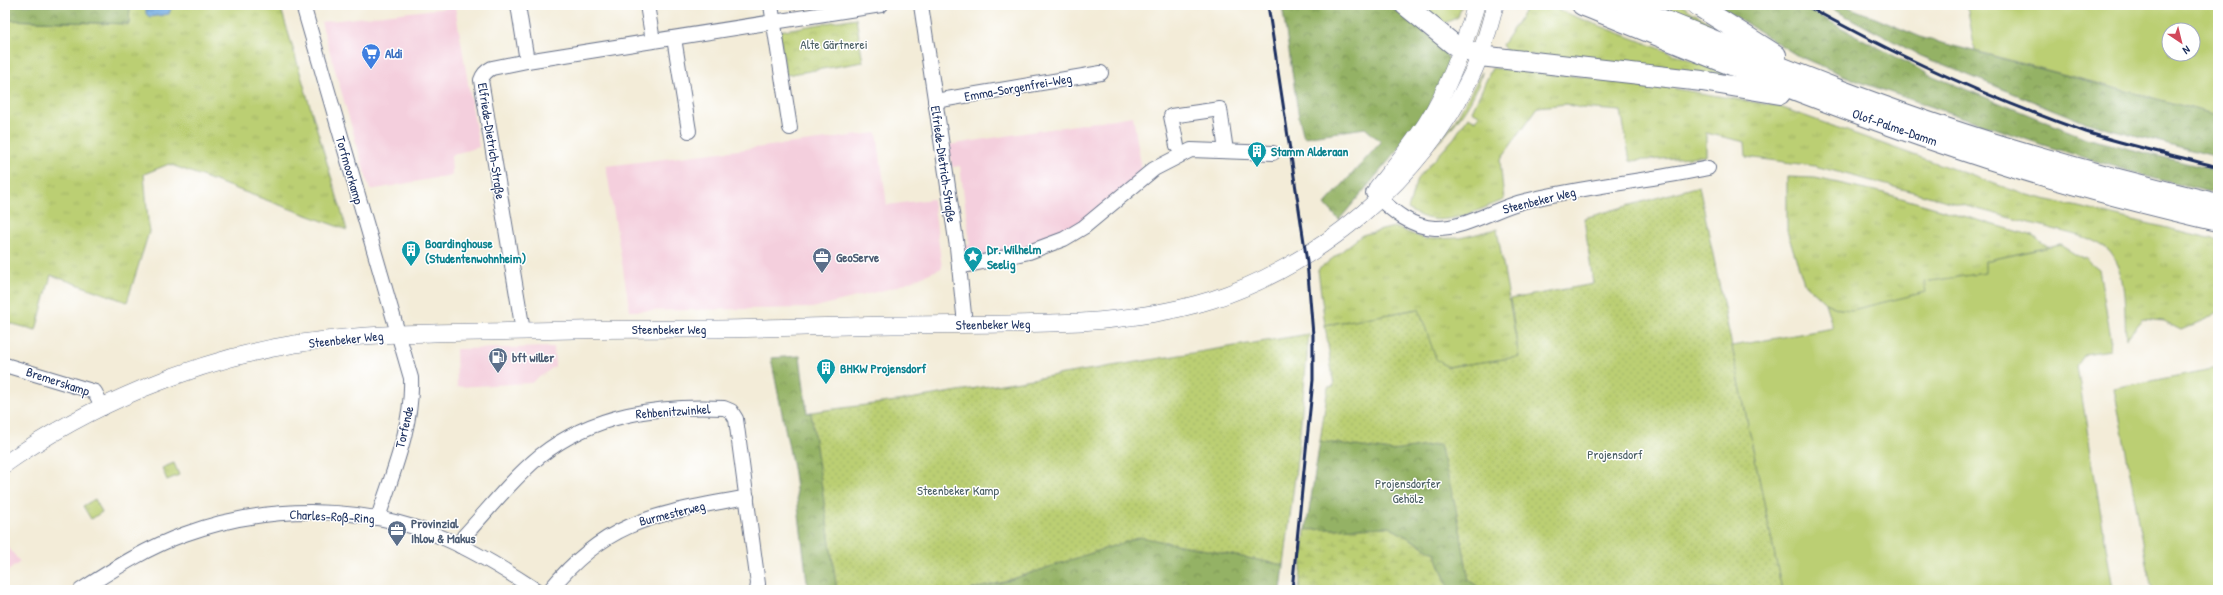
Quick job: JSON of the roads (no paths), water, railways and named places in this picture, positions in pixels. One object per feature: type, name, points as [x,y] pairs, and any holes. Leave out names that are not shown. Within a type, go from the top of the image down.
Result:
[{"type":"highway","points":[[1405,5],[1471,53],[1836,98]]},
{"type":"highway","name":"Olof-Palme-Damm","points":[[1582,5],[1836,98],[1986,158],[2037,174],[2147,204],[2218,221]]},
{"type":"highway","name":"Olof-Palme-Damm","points":[[1626,5],[1836,98],[2106,177],[2218,204]]},
{"type":"highway","points":[[1697,5],[1767,50],[1836,98]]},
{"type":"main road","name":"Steenbeker Weg","points":[[1471,53],[1476,5]]},
{"type":"main road","name":"Steenbeker Weg","points":[[5,464],[52,434],[103,408],[164,381],[236,357],[296,344],[398,334],[1080,322],[1170,311],[1213,299],[1266,277],[1303,256],[1360,217],[1377,196],[1426,123],[1446,85],[1471,53],[1495,5]]},
{"type":"street","name":"Torfmoorkamp","points":[[304,5],[398,334]]},
{"type":"street","points":[[518,5],[527,61]]},
{"type":"street","points":[[647,5],[653,41]]},
{"type":"street","points":[[771,5],[790,128]]},
{"type":"street","name":"Elfriede-Dietrich-Straße","points":[[523,331],[481,80],[482,75],[492,68],[527,61],[881,5]]},
{"type":"street","name":"Elfriede-Dietrich-Straße","points":[[921,5],[959,267],[964,324]]},
{"type":"street","points":[[674,38],[689,131]]},
{"type":"street","name":"Emma-Sorgenfrei-Weg","points":[[935,101],[1101,73]]},
{"type":"street","points":[[1177,146],[1171,116],[1220,109],[1226,151]]},
{"type":"street","points":[[959,267],[1048,246],[1084,227],[1154,169],[1178,155],[1191,150],[1273,153]]},
{"type":"street","name":"Steenbeker Weg","points":[[1377,196],[1407,221],[1428,227],[1442,227],[1465,222],[1524,201],[1708,168]]},
{"type":"street","name":"Torfende","points":[[378,518],[404,434],[412,392],[409,368],[398,334]]},
{"type":"street","name":"Bremerskamp","points":[[5,365],[95,392],[103,408]]},
{"type":"street","name":"Rehbenitzwinkel","points":[[460,546],[464,536],[494,502],[540,457],[565,439],[587,427],[604,420],[630,414],[669,409],[720,408],[731,411],[736,419],[758,584],[757,590]]},
{"type":"street","name":"Burmesterweg","points":[[550,590],[577,560],[601,541],[623,528],[661,514],[747,497]]},
{"type":"street","name":"Charles-Roß-Ring","points":[[81,590],[128,561],[185,534],[220,525],[286,513],[347,515],[378,518],[427,533],[485,558],[536,590]]},
{"type":"water","points":[[146,5],[172,5],[169,14],[150,17],[146,14]]},
{"type":"railway","points":[[1268,5],[1307,262],[1313,335],[1313,380],[1292,590]]},
{"type":"railway","points":[[1805,5],[1908,58],[2013,105],[2102,137],[2218,167]]},
{"type":"place","name":"Aldi","points":[[371,70]]},
{"type":"place","name":"Stamm Alderaan","points":[[1257,168]]},
{"type":"place","name":"Boardinghouse (Studentenwohnheim)","points":[[411,267]]},
{"type":"place","name":"Dr. Wilhelm Seelig","points":[[973,273]]},
{"type":"place","name":"GeoServe","points":[[822,274]]},
{"type":"place","name":"bft willer","points":[[498,374]]},
{"type":"place","name":"BHKW Projensdorf","points":[[826,385]]},
{"type":"place","name":"Provinzial Ihlow & Makus","points":[[397,547]]},
{"type":"park label","name":"Alte Gärtnerei","points":[[834,44]]},
{"type":"park label","name":"Projensdorf","points":[[1615,454]]},
{"type":"park label","name":"Steenbeker Kamp","points":[[958,490]]},
{"type":"park label","name":"Projensdorfer Gehölz","points":[[1408,490]]}]
